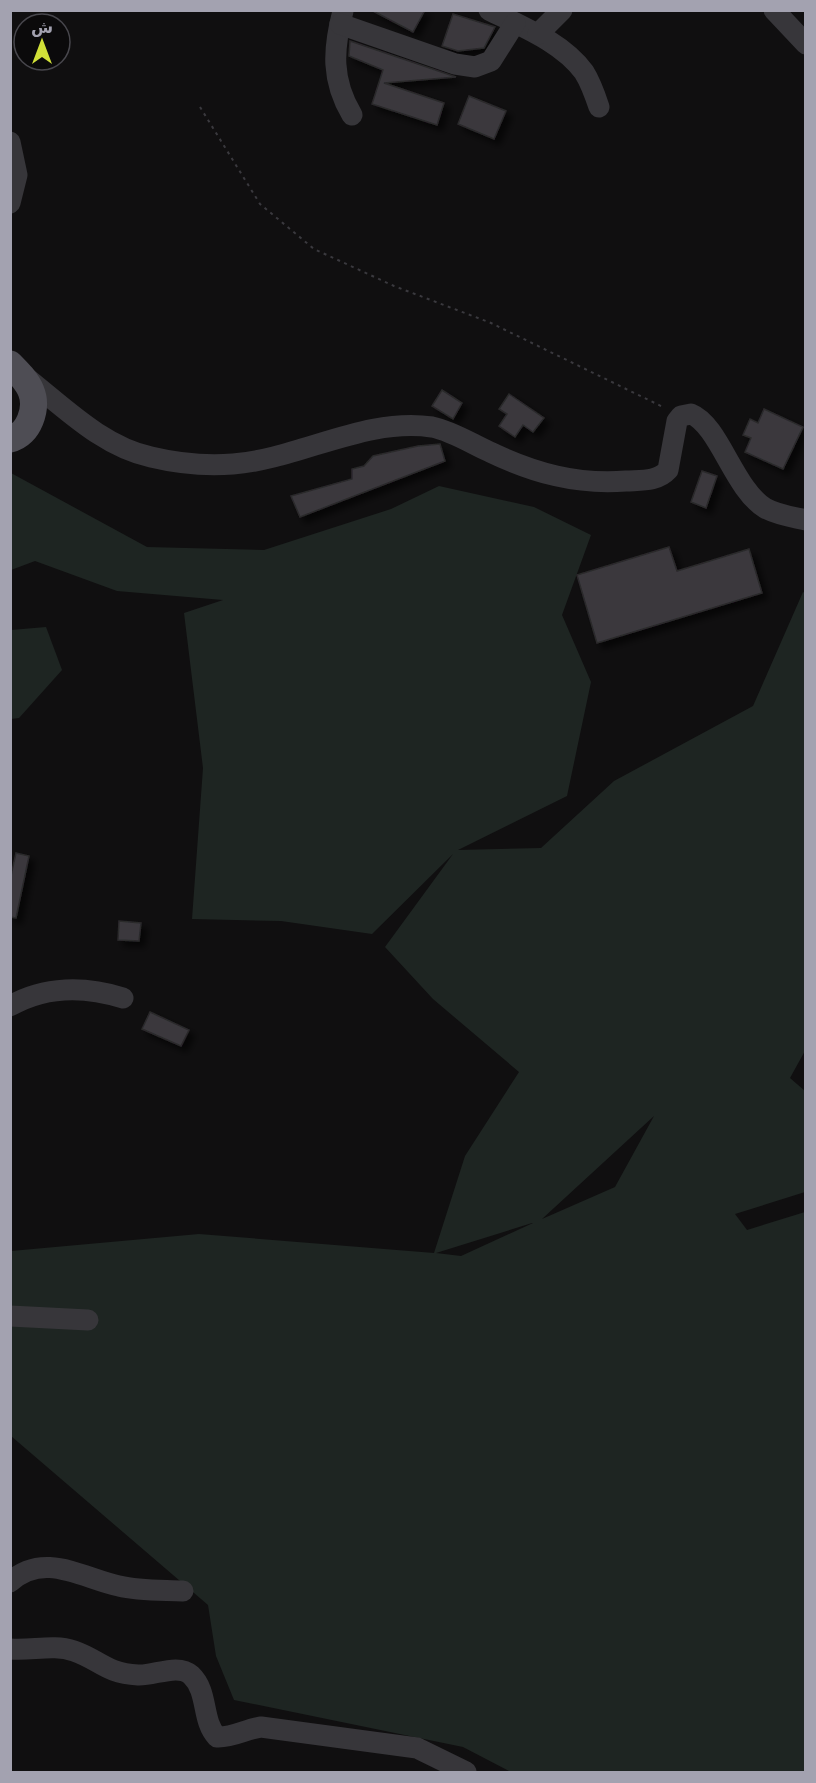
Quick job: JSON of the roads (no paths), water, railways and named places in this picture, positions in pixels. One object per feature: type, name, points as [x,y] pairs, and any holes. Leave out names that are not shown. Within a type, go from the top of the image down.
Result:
[{"type":"main road","points":[[10,439],[23,433],[31,421],[33,405],[32,392],[15,368]]},
{"type":"street","points":[[489,10],[538,34],[583,71],[599,107]]},
{"type":"street","points":[[538,34],[562,10]]},
{"type":"street","points":[[774,10],[806,44]]},
{"type":"street","points":[[352,115],[342,98],[335,70],[335,54],[342,17],[455,64],[475,67],[491,61],[515,23]]},
{"type":"street","points":[[10,142],[17,175],[10,203]]},
{"type":"street","points":[[15,368],[113,444],[151,457],[196,463],[243,462],[357,435],[411,425],[436,428],[520,466],[565,479],[611,482],[655,479],[668,470],[677,421],[686,414],[696,416],[707,428],[746,491],[756,501],[767,509],[806,520]]},
{"type":"street","points":[[10,1006],[32,995],[54,991],[101,991],[123,998]]},
{"type":"street","points":[[10,1316],[88,1320]]},
{"type":"street","points":[[10,1582],[30,1568],[45,1566],[120,1587],[183,1592]]},
{"type":"street","points":[[10,1648],[44,1647],[74,1651],[107,1670],[126,1674],[143,1676],[180,1670],[190,1674],[200,1687],[208,1722],[217,1737],[226,1737],[245,1729],[261,1727],[417,1748],[466,1773]]}]
